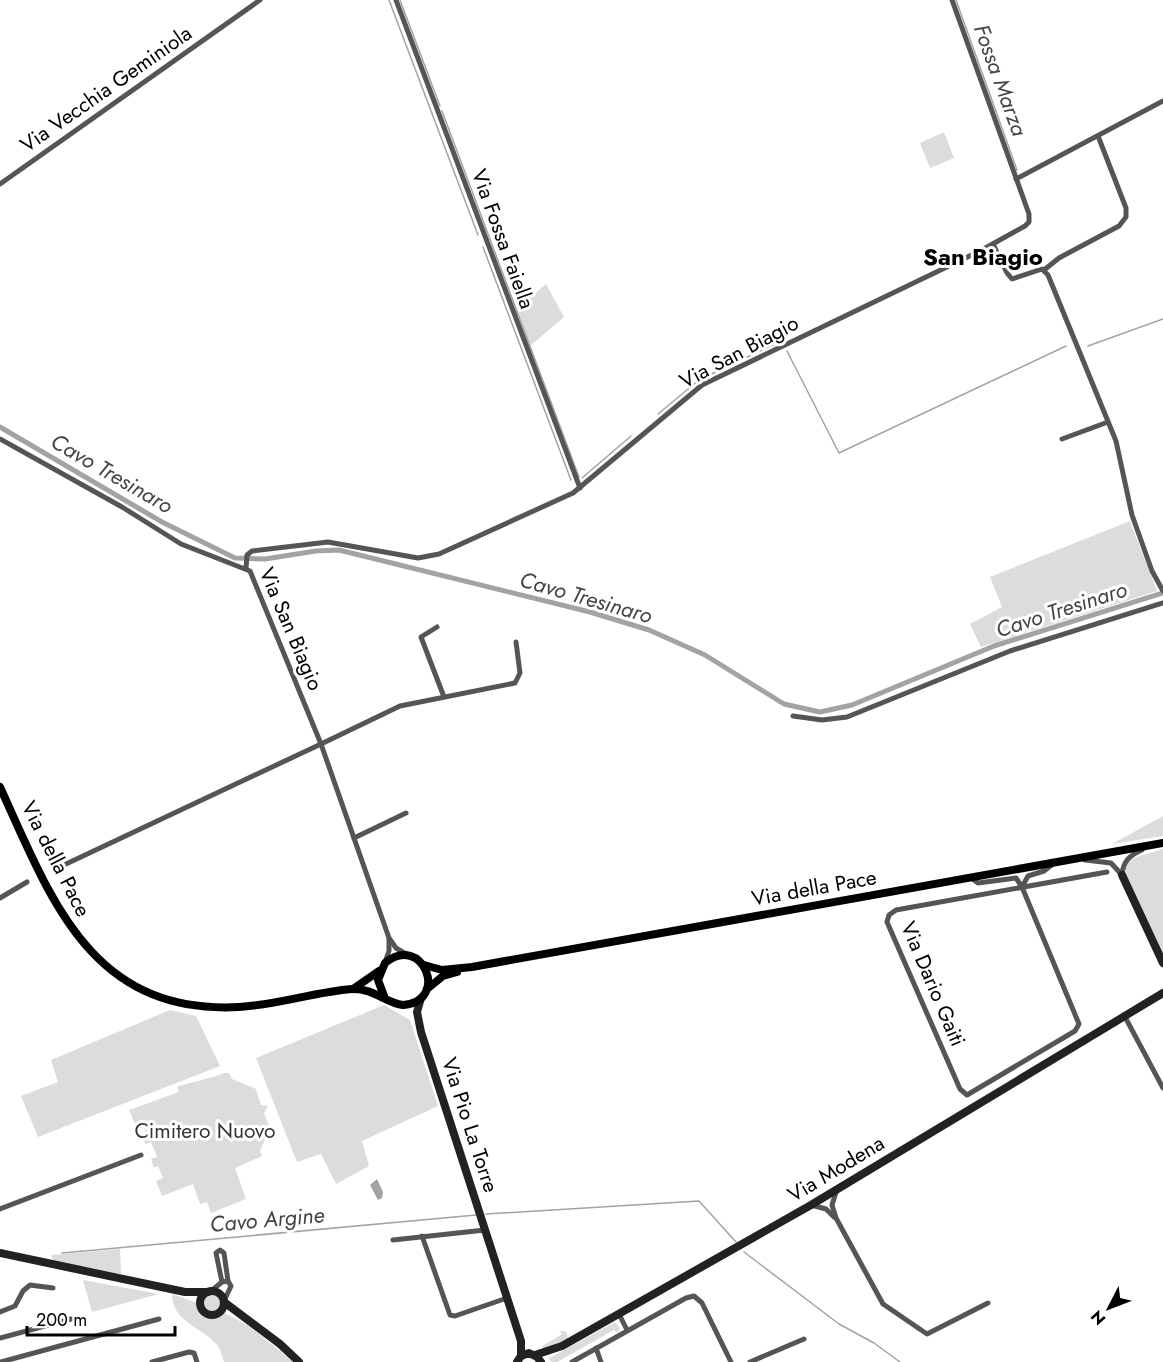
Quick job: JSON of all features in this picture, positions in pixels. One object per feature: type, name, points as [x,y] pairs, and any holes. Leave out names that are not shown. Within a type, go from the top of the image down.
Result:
[{"type":"main road","name":"Via della Pace","points":[[0,787],[45,886],[63,918],[93,955],[131,983],[178,1001],[222,1007],[257,1005],[353,989],[384,996]]},
{"type":"main road","name":"Via della Pace","points":[[427,989],[443,976],[472,968],[1163,843]]},
{"type":"main road","points":[[407,955],[424,965],[428,977],[427,989],[421,998],[403,1005],[395,1004],[384,996],[378,984],[380,971],[385,963],[395,956],[407,955]]},
{"type":"main road","name":"Via della Pace","points":[[424,965],[442,970],[472,968]]},
{"type":"main road","name":"Via della Pace","points":[[353,989],[380,971]]},
{"type":"street","name":"Via Vecchia Geminiola","points":[[0,184],[260,0]]},
{"type":"street","name":"Via Fossa Faiella","points":[[396,0],[580,488]]},
{"type":"street","points":[[952,0],[1016,179],[1163,100]]},
{"type":"street","points":[[993,244],[1006,273],[1012,279],[1044,270],[1059,258],[1119,226],[1126,217],[1126,208],[1098,135]]},
{"type":"street","name":"Via San Biagio","points":[[321,744],[247,562],[252,551],[328,542],[427,558],[562,499],[580,488],[702,385],[993,244],[1029,222],[1029,214],[1016,179]]},
{"type":"street","points":[[1044,270],[1120,453],[1132,515],[1152,571],[1162,590]]},
{"type":"street","points":[[1062,439],[1108,422]]},
{"type":"street","points":[[0,440],[122,507],[181,544],[247,562]]},
{"type":"street","points":[[793,716],[822,720],[847,717],[1010,651],[1163,603]]},
{"type":"street","points":[[437,627],[421,638],[444,697]]},
{"type":"street","points":[[66,864],[400,706],[515,683],[520,673],[516,642]]},
{"type":"street","points":[[321,744],[389,938],[396,948],[407,955]]},
{"type":"street","points":[[354,838],[405,813]]},
{"type":"street","points":[[1122,875],[1124,865],[1131,855],[1152,845]]},
{"type":"street","points":[[1074,860],[1108,862],[1122,875],[1163,963]]},
{"type":"street","name":"Via Dario Gaiti","points":[[1022,887],[1028,876],[1044,872],[1054,863]]},
{"type":"street","name":"Via Dario Gaiti","points":[[971,878],[978,883],[1016,878],[1022,887],[1080,1020],[1075,1030],[968,1095],[962,1091],[887,922],[889,915],[896,910],[1022,887],[1107,872]]},
{"type":"street","points":[[0,898],[27,882]]},
{"type":"street","points":[[385,963],[389,951],[389,938]]},
{"type":"street","name":"Via Modena","points":[[519,1359],[538,1358],[562,1346],[811,1205],[1161,992]]},
{"type":"street","name":"Via Pio La Torre","points":[[421,998],[417,1012],[421,1032],[521,1341],[519,1359]]},
{"type":"street","name":"Via Pio La Torre","points":[[403,1005],[413,1015],[421,1032]]},
{"type":"street","points":[[1124,1015],[1163,1088]]},
{"type":"street","points":[[1024,1062],[1029,1073]]},
{"type":"street","points":[[0,1209],[141,1155]]},
{"type":"street","points":[[832,1205],[837,1189]]},
{"type":"street","points":[[824,1197],[832,1205],[836,1218],[883,1304],[927,1334],[988,1303]]},
{"type":"street","points":[[824,1197],[826,1209]]},
{"type":"street","points":[[811,1205],[826,1209],[836,1218]]},
{"type":"street","points":[[393,1240],[485,1230]]},
{"type":"street","points":[[422,1236],[450,1315],[455,1316],[507,1298]]},
{"type":"street","points":[[217,1314],[222,1309],[231,1286],[225,1281],[216,1254],[220,1250],[224,1253],[225,1281]]},
{"type":"street","points":[[0,1255],[185,1292],[220,1294],[224,1302],[241,1317],[280,1344],[298,1362]]},
{"type":"street","points":[[201,1305],[202,1298],[225,1281]]},
{"type":"street","points":[[0,1312],[15,1306],[23,1291],[30,1285],[53,1288]]},
{"type":"street","points":[[185,1292],[208,1313],[241,1317]]},
{"type":"street","points":[[572,1362],[686,1298],[696,1297],[702,1303],[730,1362]]},
{"type":"street","points":[[619,1314],[627,1330]]},
{"type":"street","points":[[0,1338],[71,1319]]},
{"type":"street","points":[[2,1362],[159,1319]]},
{"type":"street","points":[[750,1362],[804,1339]]},
{"type":"street","name":"Via Pio La Torre","points":[[521,1341],[538,1358]]},
{"type":"street","points":[[596,1348],[601,1362]]},
{"type":"street","points":[[157,1361],[194,1353],[197,1362]]},
{"type":"green space","points":[[944,132],[954,158],[930,168],[920,143]]},
{"type":"green space","points":[[546,284],[564,317],[530,346],[517,309]]},
{"type":"green space","points":[[1130,521],[1157,591],[981,647],[970,624],[1002,607],[990,577]]},
{"type":"green space","points":[[1163,816],[1163,836],[1112,844]]},
{"type":"green space","points":[[1163,849],[1163,957],[1125,873],[1126,865],[1133,858]]},
{"type":"green space","points":[[384,1005],[410,1020],[438,1106],[362,1141],[369,1166],[336,1184],[321,1154],[297,1162],[256,1058]]},
{"type":"green space","points":[[170,1010],[196,1016],[220,1066],[38,1137],[21,1096],[58,1082],[51,1060]]},
{"type":"green space","name":"Cimitero Nuovo","points":[[229,1073],[232,1079],[256,1089],[261,1105],[268,1106],[264,1113],[270,1128],[260,1151],[262,1156],[235,1168],[246,1199],[211,1213],[207,1202],[200,1204],[193,1184],[162,1196],[156,1181],[163,1178],[158,1166],[154,1168],[151,1159],[157,1157],[151,1142],[145,1144],[142,1136],[146,1134],[142,1122],[135,1124],[129,1110],[179,1092],[177,1087],[179,1086]]},
{"type":"green space","points":[[120,1249],[121,1274],[53,1261],[51,1255]]},
{"type":"green space","points":[[83,1280],[159,1294],[92,1312]]},
{"type":"green space","points":[[172,1294],[203,1305],[206,1296],[216,1295],[221,1301],[219,1310],[249,1326],[293,1362],[224,1362],[217,1345],[188,1323],[177,1311]]},
{"type":"green space","points":[[615,1322],[620,1328],[617,1333],[614,1330],[557,1362],[551,1362],[549,1358]]},
{"type":"green space","points":[[560,1331],[566,1331],[568,1338],[545,1351],[542,1346],[562,1334]]},
{"type":"shaded area","points":[[377,1179],[383,1192],[382,1198],[378,1200],[370,1185]]},
{"type":"waterway","points":[[389,0],[478,235]]},
{"type":"waterway","points":[[400,0],[440,106]]},
{"type":"waterway","name":"Fossa Marza","points":[[956,0],[1017,170]]},
{"type":"waterway","points":[[442,111],[579,477]]},
{"type":"waterway","points":[[483,247],[571,480]]},
{"type":"waterway","points":[[1088,346],[1163,319]]},
{"type":"waterway","points":[[658,414],[699,380],[779,342]]},
{"type":"waterway","points":[[787,351],[839,453],[1066,346]]},
{"type":"waterway","name":"Cavo Tresinaro","points":[[0,427],[162,522],[235,558],[265,559],[339,550],[590,612],[649,630],[705,655],[784,704],[820,712],[852,705],[994,646],[1163,593]]},
{"type":"waterway","points":[[582,478],[631,436]]},
{"type":"waterway","points":[[486,1214],[699,1201],[736,1242]]},
{"type":"waterway","name":"Cavo Argine","points":[[62,1253],[476,1215]]},
{"type":"waterway","points":[[744,1252],[839,1324],[874,1343],[900,1362]]},
{"type":"district","name":"San Biagio","points":[[983,256]]}]
